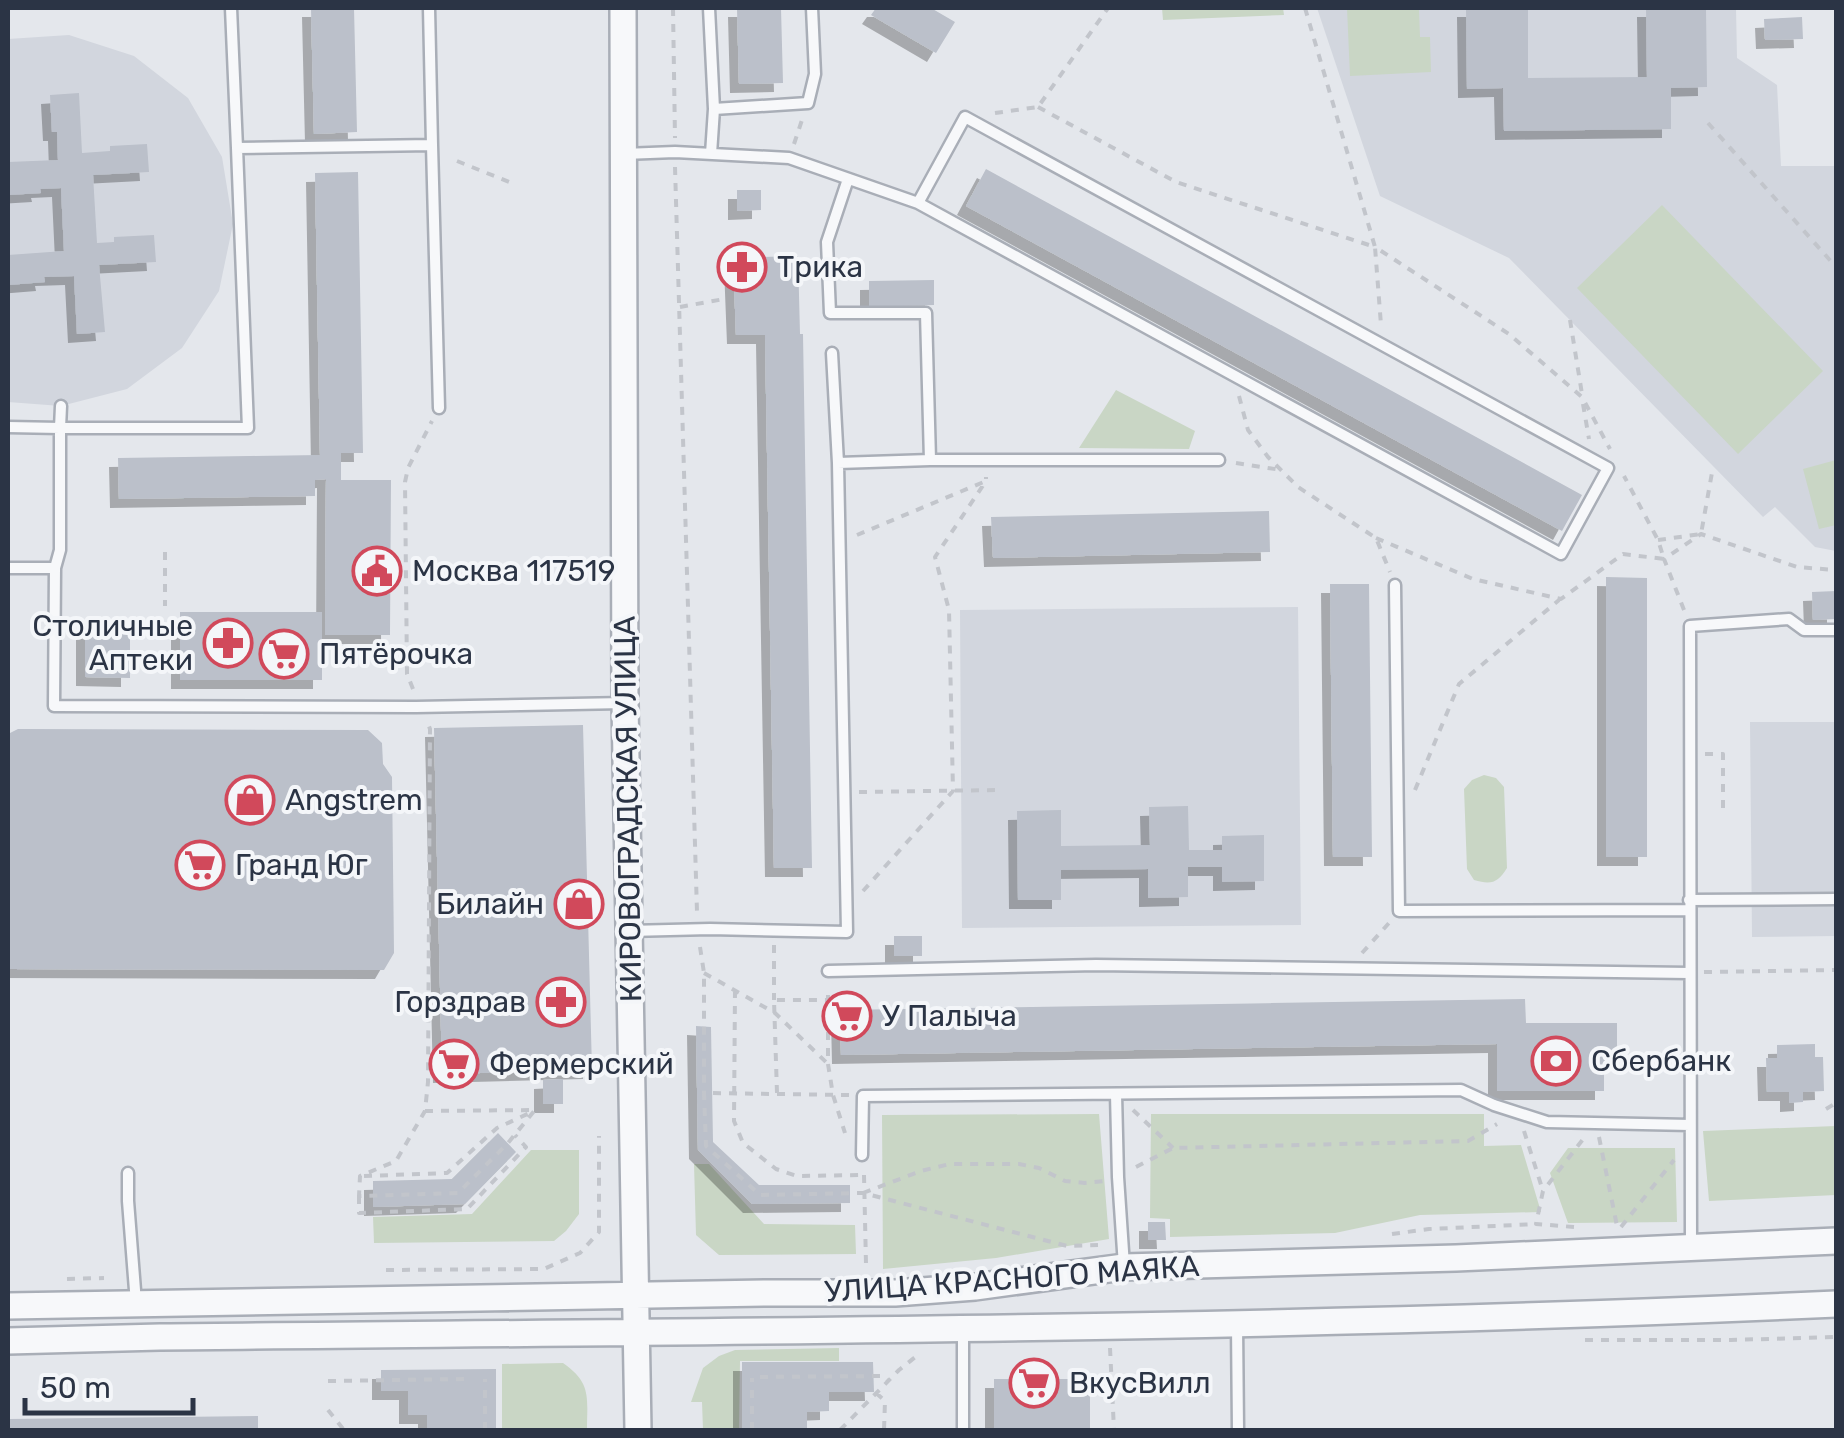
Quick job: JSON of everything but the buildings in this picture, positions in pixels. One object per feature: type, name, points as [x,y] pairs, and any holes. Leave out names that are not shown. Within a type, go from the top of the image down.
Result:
[{"type":"street","name":"КИРОВОГРАДСКАЯ УЛИЦА","points":[[623,8],[625,704],[638,1430]]},
{"type":"street","name":"УЛИЦА КРАСНОГО МАЯКА","points":[[8,1306],[895,1292],[974,1287],[1123,1256],[1318,1263],[1836,1241]]},
{"type":"street","name":"УЛИЦА КРАСНОГО МАЯКА","points":[[8,1341],[1237,1324],[1836,1304]]},
{"type":"lane","points":[[8,427],[248,428],[231,8]]},
{"type":"lane","points":[[429,8],[439,408]]},
{"type":"lane","points":[[709,8],[712,154]]},
{"type":"lane","points":[[714,108],[808,104],[815,74],[812,8]]},
{"type":"lane","points":[[624,154],[675,152],[789,158],[918,203],[1561,554],[1608,468],[965,117],[918,203]]},
{"type":"lane","points":[[237,148],[432,145]]},
{"type":"lane","points":[[848,179],[826,242],[830,313],[926,313],[930,460]]},
{"type":"lane","points":[[629,931],[848,932],[832,353]]},
{"type":"lane","points":[[61,406],[54,706],[625,704]]},
{"type":"lane","points":[[838,463],[1219,460]]},
{"type":"lane","points":[[8,568],[55,568]]},
{"type":"lane","points":[[1395,585],[1398,912],[1836,899]]},
{"type":"lane","points":[[1691,1249],[1690,626],[1789,619],[1804,630],[1836,630]]},
{"type":"lane","points":[[828,971],[1096,965],[1690,973]]},
{"type":"lane","points":[[862,1155],[864,1096],[1461,1090],[1547,1122],[1690,1125]]},
{"type":"lane","points":[[1116,1094],[1123,1256]]},
{"type":"lane","points":[[128,1174],[136,1304]]},
{"type":"lane","points":[[1237,1324],[1238,1430]]},
{"type":"lane","points":[[963,1327],[963,1430]]},
{"type":"path","points":[[673,8],[698,930],[704,973],[706,1146],[760,1195],[863,1193],[1067,1246],[1123,1256]]},
{"type":"path","points":[[1038,107],[1108,8]]},
{"type":"path","points":[[1305,8],[1375,247],[1382,345]]},
{"type":"path","points":[[789,158],[808,104]]},
{"type":"path","points":[[965,117],[1038,107],[1176,182],[1375,247],[1509,334],[1582,397],[1616,461]]},
{"type":"path","points":[[1708,123],[1836,266]]},
{"type":"path","points":[[458,161],[509,182]]},
{"type":"path","points":[[680,307],[724,299]]},
{"type":"path","points":[[1570,320],[1592,459]]},
{"type":"path","points":[[1233,375],[1248,430],[1298,487],[1376,538],[1473,579],[1561,599]]},
{"type":"path","points":[[415,695],[407,674],[405,482],[408,468],[439,408]]},
{"type":"path","points":[[847,910],[953,791],[949,610],[935,557],[986,480],[986,460]]},
{"type":"path","points":[[1219,460],[1281,470]]},
{"type":"path","points":[[1413,794],[1459,684],[1561,599],[1623,554],[1664,559],[1701,534],[1713,467]]},
{"type":"path","points":[[1624,476],[1658,540],[1690,626]]},
{"type":"path","points":[[839,542],[986,480]]},
{"type":"path","points":[[1658,540],[1701,534],[1797,568],[1836,570]]},
{"type":"path","points":[[1376,538],[1395,585]]},
{"type":"path","points":[[165,552],[165,606]]},
{"type":"path","points":[[360,1176],[396,1161],[425,1110],[430,729]]},
{"type":"path","points":[[1690,754],[1723,754],[1723,810]]},
{"type":"path","points":[[844,792],[998,790]]},
{"type":"path","points":[[1349,969],[1398,912]]},
{"type":"path","points":[[774,930],[778,1094]]},
{"type":"path","points":[[1690,973],[1836,970]]},
{"type":"path","points":[[828,971],[828,1064],[848,1143]]},
{"type":"path","points":[[704,973],[775,1014],[828,1064]]},
{"type":"path","points":[[736,990],[734,1121],[743,1143],[776,1169],[797,1176],[864,1175]]},
{"type":"path","points":[[774,1000],[828,1000]]},
{"type":"path","points":[[704,1094],[864,1096]]},
{"type":"path","points":[[1116,1094],[1173,1148]]},
{"type":"path","points":[[1826,1109],[1836,1102]]},
{"type":"path","points":[[425,1110],[535,1110]]},
{"type":"path","points":[[359,1196],[458,1193],[535,1110]]},
{"type":"path","points":[[360,1176],[447,1172],[497,1128],[535,1110]]},
{"type":"path","points":[[863,1193],[920,1170],[950,1164],[1019,1164],[1039,1168],[1065,1181],[1085,1183],[1118,1177],[1173,1148],[1468,1141],[1517,1112],[1543,1191]]},
{"type":"path","points":[[1596,1122],[1618,1230],[1690,1141]]},
{"type":"path","points":[[1536,1224],[1543,1191],[1596,1122]]},
{"type":"path","points":[[360,1176],[359,1213],[467,1209],[526,1147],[514,1135]]},
{"type":"path","points":[[386,1270],[544,1269],[580,1253],[599,1232],[599,1136]]},
{"type":"path","points":[[862,1155],[866,1264]]},
{"type":"path","points":[[1392,1234],[1536,1224],[1585,1228]]},
{"type":"path","points":[[1110,1343],[1114,1430]]},
{"type":"path","points":[[840,1430],[919,1354]]},
{"type":"path","points":[[760,1377],[883,1376],[888,1381]]},
{"type":"path","points":[[752,1378],[752,1430]]},
{"type":"path","points":[[328,1381],[465,1379]]},
{"type":"path","points":[[484,1380],[484,1430]]},
{"type":"path","points":[[876,1393],[885,1401],[884,1430]]},
{"type":"path","points":[[328,1410],[344,1430]]},
{"type":"shaded area","points":[[1317,8],[1736,8],[1737,58],[1777,85],[1781,166],[1836,166],[1836,551],[1815,547],[1775,507],[1763,517],[1509,258],[1380,196]]},
{"type":"shaded area","points":[[69,35],[134,56],[188,98],[222,157],[233,224],[219,291],[182,348],[127,389],[61,406],[8,402],[8,39]]},
{"type":"shaded area","points":[[1298,607],[1301,925],[962,928],[960,610]]},
{"type":"shaded area","points":[[1750,722],[1836,722],[1836,936],[1752,937]]},
{"type":"green space","points":[[1162,8],[1283,8],[1284,15],[1163,20]]},
{"type":"green space","points":[[1347,8],[1428,8],[1419,10],[1420,37],[1430,37],[1431,72],[1350,76]]},
{"type":"green space","points":[[1662,205],[1823,371],[1738,454],[1577,288]]},
{"type":"green space","points":[[1116,390],[1195,431],[1189,449],[1079,448]]},
{"type":"green space","points":[[1836,460],[1836,525],[1819,529],[1803,469]]},
{"type":"green space","points":[[1484,775],[1496,778],[1504,787],[1507,868],[1490,882],[1474,880],[1467,869],[1464,789]]},
{"type":"green space","points":[[1099,1114],[1109,1239],[996,1258],[883,1269],[882,1115]]},
{"type":"green space","points":[[1151,1114],[1484,1114],[1484,1146],[1521,1145],[1541,1212],[1420,1215],[1335,1233],[1170,1237],[1170,1219],[1150,1218]]},
{"type":"green space","points":[[1836,1126],[1836,1195],[1709,1201],[1703,1131]]},
{"type":"green space","points":[[1568,1148],[1675,1148],[1677,1222],[1568,1223],[1550,1173]]},
{"type":"green space","points":[[531,1150],[579,1150],[579,1214],[554,1241],[374,1243],[373,1217],[472,1214]]},
{"type":"green space","points":[[694,1164],[709,1164],[764,1224],[855,1225],[856,1254],[719,1255],[696,1235]]},
{"type":"green space","points":[[839,1348],[839,1361],[740,1361],[739,1430],[703,1430],[702,1402],[691,1402],[703,1368],[719,1356],[735,1350]]},
{"type":"green space","points":[[563,1363],[583,1385],[587,1430],[502,1430],[502,1364]]},
{"type":"place","name":"Трика","points":[[742,267]]},
{"type":"place","name":"Москва 117519","points":[[377,571]]},
{"type":"place","name":"Столичные Аптеки","points":[[228,643]]},
{"type":"place","name":"Пятёрочка","points":[[284,654]]},
{"type":"place","name":"Angstrem","points":[[250,800]]},
{"type":"place","name":"Гранд Юг","points":[[200,865]]},
{"type":"place","name":"Билайн","points":[[579,904]]},
{"type":"place","name":"Горздрав","points":[[561,1002]]},
{"type":"place","name":"У Палыча","points":[[847,1016]]},
{"type":"place","name":"Сбербанк","points":[[1556,1061]]},
{"type":"place","name":"Фермерский","points":[[454,1064]]},
{"type":"place","name":"ВкусВилл","points":[[1034,1383]]}]
